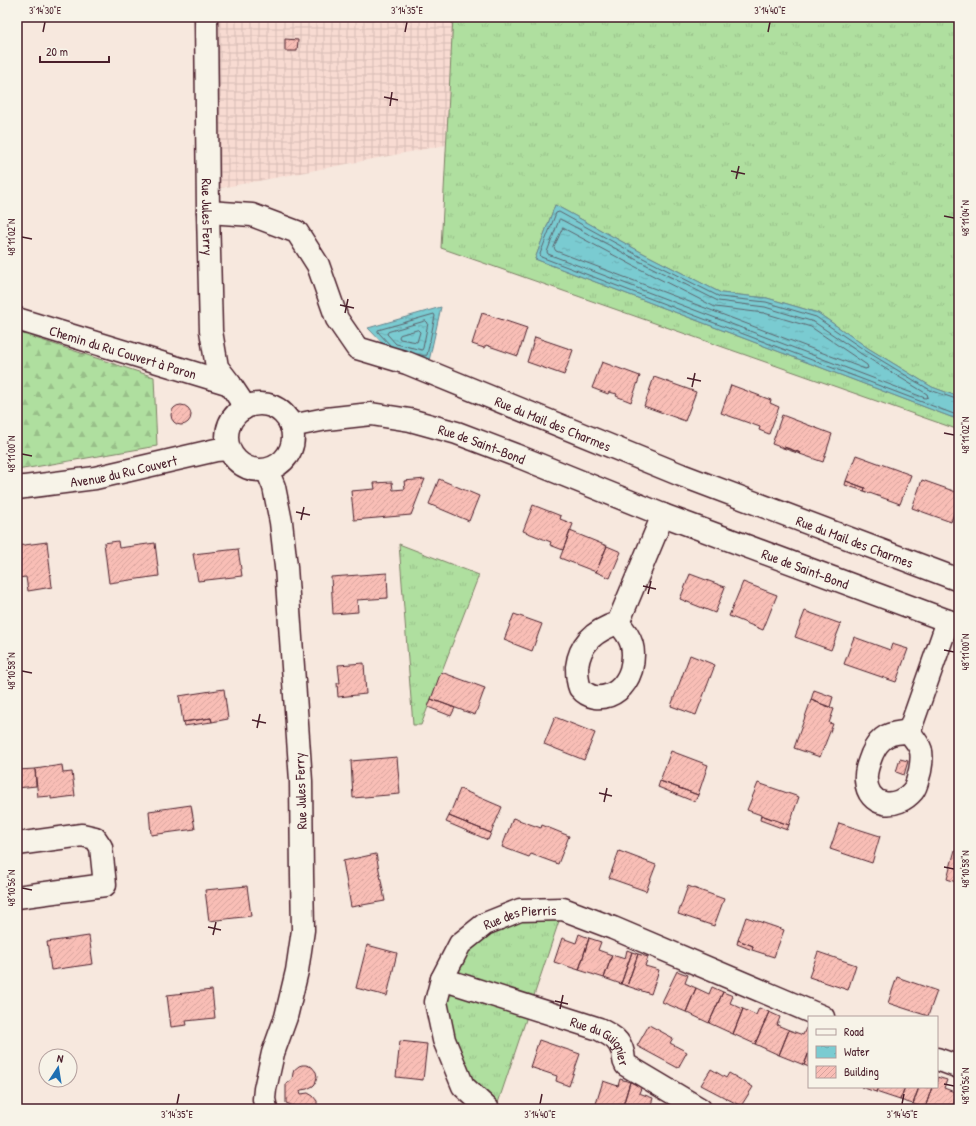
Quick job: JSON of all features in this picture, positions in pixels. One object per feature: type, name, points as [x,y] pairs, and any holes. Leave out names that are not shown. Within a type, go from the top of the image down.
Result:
[{"type":"street","name":"Rue Jules Ferry","points":[[206,17],[211,331],[217,367],[240,399],[243,409]]},
{"type":"street","name":"Rue du Mail des Charmes","points":[[208,212],[252,215],[297,232],[318,265],[337,319],[357,348],[407,363],[681,475],[959,580]]},
{"type":"street","name":"Chemin du Ru Couvert à Paron","points":[[17,319],[230,384]]},
{"type":"street","points":[[266,404],[276,408],[286,416],[291,426],[294,436],[292,448],[287,458],[278,466],[267,470],[258,471],[249,469],[240,464],[234,458],[229,449],[227,431],[230,422],[236,414],[243,409],[254,405],[266,404]]},
{"type":"street","name":"Rue de Saint-Bond","points":[[291,426],[326,419],[371,414],[410,420],[457,433],[663,515],[953,623],[909,732]]},
{"type":"street","name":"Avenue du Ru Couvert","points":[[17,488],[95,478],[216,450],[229,449]]},
{"type":"street","name":"Rue Jules Ferry","points":[[266,1109],[264,1099],[265,1089],[273,1053],[286,1017],[295,979],[303,930],[301,781],[286,567],[281,522],[274,487],[267,470]]},
{"type":"street","points":[[618,623],[663,515]]},
{"type":"street","points":[[17,844],[82,835],[95,838],[101,847],[105,885],[17,897]]},
{"type":"street","name":"Rue des Pierris","points":[[488,1109],[463,1086],[444,1040],[436,1002],[442,979],[460,944],[485,924],[520,910],[563,909],[613,928],[821,1016]]},
{"type":"street","name":"Rue du Guignier","points":[[442,979],[599,1029],[613,1037],[620,1047],[623,1054],[623,1060],[626,1065],[700,1109]]},
{"type":"street","points":[[938,1059],[959,1067]]},
{"type":"shaded area","points":[[196,17],[453,17],[446,145],[200,192]]},
{"type":"green space","points":[[453,17],[959,17],[959,397],[932,387],[868,348],[818,313],[767,298],[721,293],[641,252],[555,205],[535,259],[959,420],[959,430],[441,248]]},
{"type":"green space","points":[[17,332],[154,377],[157,446],[17,470]]},
{"type":"green space","points":[[399,544],[479,575],[421,725],[413,725]]},
{"type":"green space","points":[[563,909],[496,1109],[463,1086],[442,979],[485,924]]},
{"type":"water","points":[[555,205],[641,252],[721,293],[767,298],[818,313],[868,348],[932,387],[959,397],[959,420],[535,259]]},
{"type":"water","points":[[441,307],[429,361],[391,352],[368,328]]},
{"type":"building","points":[[285,39],[298,40],[297,51],[285,51]]},
{"type":"building","points":[[482,313],[527,328],[518,356],[486,345],[484,348],[472,344]]},
{"type":"building","points":[[535,337],[573,350],[564,375],[527,362]]},
{"type":"building","points":[[602,362],[640,376],[631,402],[616,396],[617,394],[609,392],[608,394],[592,388]]},
{"type":"building","points":[[654,377],[696,392],[685,421],[644,406]]},
{"type":"building","points":[[731,385],[771,400],[770,403],[779,407],[769,434],[759,430],[760,427],[721,413]]},
{"type":"building","points":[[181,405],[188,408],[191,415],[188,422],[181,425],[174,422],[171,415],[174,408]]},
{"type":"building","points":[[782,415],[832,434],[823,462],[772,444]]},
{"type":"building","points":[[784,447],[801,453],[800,454],[783,448]]},
{"type":"building","points":[[856,455],[911,475],[900,504],[864,491],[865,488],[846,481]]},
{"type":"building","points":[[425,479],[411,515],[354,520],[351,491],[375,489],[374,483],[392,482],[393,490],[405,489],[404,481]]},
{"type":"building","points":[[439,479],[479,496],[469,521],[429,504]]},
{"type":"building","points":[[922,480],[959,493],[959,498],[951,522],[912,508]]},
{"type":"building","points":[[846,481],[865,488],[864,491],[845,485]]},
{"type":"building","points":[[533,505],[561,516],[560,519],[573,524],[563,550],[550,545],[551,542],[523,531]]},
{"type":"building","points":[[570,531],[607,546],[596,572],[560,558]]},
{"type":"building","points":[[118,541],[119,548],[155,543],[159,576],[109,583],[104,543]]},
{"type":"building","points":[[47,542],[52,587],[28,591],[26,577],[17,578],[17,546]]},
{"type":"building","points":[[607,546],[621,552],[610,578],[596,572]]},
{"type":"building","points":[[238,549],[242,576],[198,581],[193,554]]},
{"type":"building","points":[[387,573],[388,598],[357,600],[358,612],[333,614],[331,577]]},
{"type":"building","points":[[690,574],[725,587],[715,613],[680,599]]},
{"type":"building","points":[[743,582],[777,595],[763,630],[729,616]]},
{"type":"building","points":[[805,611],[841,624],[831,650],[795,637]]},
{"type":"building","points":[[514,614],[542,624],[532,651],[504,640]]},
{"type":"building","points":[[854,637],[890,650],[892,644],[908,649],[896,682],[844,664]]},
{"type":"building","points":[[690,655],[715,665],[696,715],[671,706]]},
{"type":"building","points":[[364,663],[366,694],[338,697],[337,683],[340,683],[338,665]]},
{"type":"building","points":[[441,672],[485,688],[475,715],[431,699]]},
{"type":"building","points":[[224,689],[228,719],[212,722],[211,718],[183,722],[179,696]]},
{"type":"building","points":[[814,690],[833,697],[830,707],[811,700]]},
{"type":"building","points":[[431,699],[455,708],[451,716],[428,707]]},
{"type":"building","points":[[811,700],[834,709],[829,723],[833,724],[820,757],[794,748]]},
{"type":"building","points":[[555,717],[595,733],[584,760],[544,744]]},
{"type":"building","points":[[211,718],[212,722],[184,726],[183,722]]},
{"type":"building","points":[[671,751],[708,765],[698,795],[660,781]]},
{"type":"building","points":[[397,757],[400,794],[353,798],[351,761]]},
{"type":"building","points":[[900,759],[908,761],[904,775],[896,772]]},
{"type":"building","points":[[62,765],[63,773],[72,772],[75,796],[51,799],[51,796],[38,797],[35,769]]},
{"type":"building","points":[[35,769],[36,786],[17,788],[17,770]]},
{"type":"building","points":[[660,781],[698,795],[695,802],[658,787]]},
{"type":"building","points":[[758,783],[799,797],[789,825],[747,810]]},
{"type":"building","points":[[460,789],[502,807],[491,833],[449,816]]},
{"type":"building","points":[[191,805],[195,829],[151,835],[149,811]]},
{"type":"building","points":[[761,815],[789,825],[787,830],[760,820]]},
{"type":"building","points":[[449,816],[491,833],[488,840],[446,822]]},
{"type":"building","points":[[513,818],[541,828],[542,825],[569,836],[558,864],[531,854],[529,857],[502,847]]},
{"type":"building","points":[[839,823],[880,836],[872,863],[830,849]]},
{"type":"building","points":[[955,850],[959,852],[959,883],[947,879]]},
{"type":"building","points":[[619,851],[656,865],[646,891],[609,878]]},
{"type":"building","points":[[376,854],[385,901],[351,907],[343,861]]},
{"type":"building","points":[[247,886],[251,916],[209,921],[205,890]]},
{"type":"building","points":[[688,886],[724,899],[714,926],[678,914]]},
{"type":"building","points":[[746,917],[784,930],[774,957],[752,950],[753,946],[738,940]]},
{"type":"building","points":[[579,934],[589,938],[579,970],[554,962],[562,938],[576,943]]},
{"type":"building","points":[[89,936],[93,964],[51,970],[47,942]]},
{"type":"building","points":[[589,938],[601,942],[598,950],[612,955],[604,978],[579,970]]},
{"type":"building","points":[[738,940],[753,946],[752,950],[737,944]]},
{"type":"building","points":[[367,945],[397,953],[387,996],[356,988]]},
{"type":"building","points":[[627,950],[632,952],[621,984],[604,978],[612,955],[625,959]]},
{"type":"building","points":[[632,952],[638,954],[627,986],[621,984]]},
{"type":"building","points":[[818,952],[856,965],[848,990],[809,977]]},
{"type":"building","points":[[638,954],[648,957],[645,966],[659,970],[651,994],[627,986]]},
{"type":"building","points":[[677,971],[688,975],[685,983],[696,988],[686,1012],[662,1002]]},
{"type":"building","points":[[897,977],[937,991],[928,1016],[888,1003]]},
{"type":"building","points":[[712,987],[723,992],[709,1023],[686,1012],[696,988],[709,994]]},
{"type":"building","points":[[212,990],[215,1018],[186,1021],[187,1025],[171,1027],[167,995]]},
{"type":"building","points":[[723,992],[733,996],[730,1003],[743,1009],[733,1034],[709,1023]]},
{"type":"building","points":[[759,1008],[769,1012],[755,1044],[733,1034],[743,1009],[756,1015]]},
{"type":"building","points":[[769,1012],[780,1017],[777,1025],[789,1030],[779,1055],[755,1044]]},
{"type":"building","points":[[649,1025],[673,1038],[670,1043],[687,1052],[678,1068],[637,1046]]},
{"type":"building","points":[[806,1028],[808,1029],[808,1055],[804,1065],[779,1055],[789,1030],[803,1035]]},
{"type":"building","points":[[539,1040],[580,1054],[569,1086],[556,1081],[557,1076],[530,1067]]},
{"type":"building","points":[[400,1041],[427,1044],[423,1080],[396,1077]]},
{"type":"building","points":[[808,1055],[808,1067],[804,1065]]},
{"type":"building","points":[[302,1065],[312,1067],[316,1072],[317,1077],[315,1084],[300,1091],[301,1094],[308,1093],[313,1096],[317,1101],[317,1109],[295,1109],[294,1106],[286,1103],[286,1084],[292,1079],[294,1070]]},
{"type":"building","points":[[711,1069],[726,1078],[729,1073],[753,1087],[741,1106],[701,1085]]},
{"type":"building","points":[[938,1077],[947,1080],[944,1088],[957,1093],[952,1109],[925,1108],[932,1088],[938,1088]]},
{"type":"building","points":[[620,1079],[630,1082],[622,1109],[603,1109],[595,1107],[603,1081],[618,1086]]},
{"type":"building","points":[[630,1082],[642,1086],[639,1093],[653,1098],[650,1109],[622,1109]]},
{"type":"building","points":[[864,1088],[878,1088],[876,1092]]},
{"type":"building","points":[[878,1088],[905,1088],[900,1100],[876,1092]]},
{"type":"building","points":[[905,1088],[919,1088],[913,1104],[900,1100]]},
{"type":"building","points":[[919,1088],[932,1088],[925,1108],[913,1104]]}]
